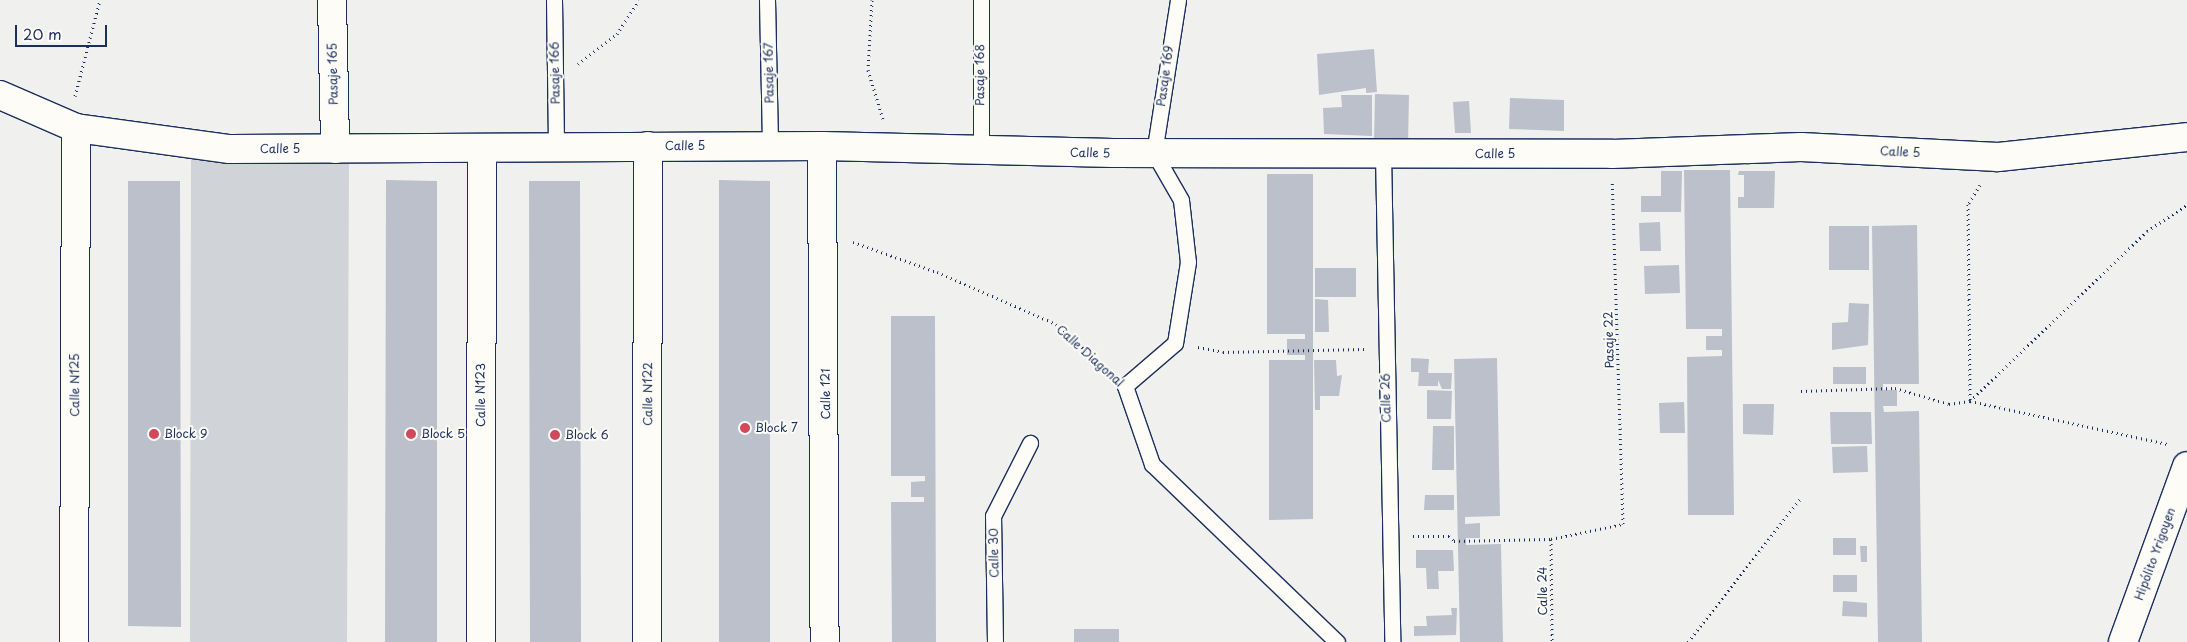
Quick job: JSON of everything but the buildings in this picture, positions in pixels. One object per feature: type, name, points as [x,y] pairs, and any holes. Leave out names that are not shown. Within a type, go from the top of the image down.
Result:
[{"type":"street","name":"Pasaje 165","points":[[332,0],[335,149]]},
{"type":"street","name":"Calle 5","points":[[0,95],[76,128],[230,149],[822,146],[980,151],[1154,153],[1612,154],[1801,147],[1998,157],[2187,137]]},
{"type":"street","name":"Calle N125","points":[[74,642],[76,128]]},
{"type":"street","name":"Calle N122","points":[[647,642],[648,146]]},
{"type":"street","name":"Calle 121","points":[[822,146],[826,232],[825,642]]},
{"type":"street","name":"Calle N123","points":[[481,642],[482,148]]},
{"type":"street","name":"Hipólito Yrigoyen","points":[[2123,642],[2187,466]]},
{"type":"lane","name":"Pasaje 166","points":[[554,0],[556,147]]},
{"type":"lane","name":"Pasaje 167","points":[[767,0],[770,147]]},
{"type":"lane","name":"Pasaje 168","points":[[980,151],[981,0]]},
{"type":"lane","name":"Pasaje 169","points":[[1154,153],[1178,0]]},
{"type":"lane","points":[[1125,386],[1175,343],[1188,262],[1182,209],[1154,153]]},
{"type":"lane","name":"Calle 26","points":[[1383,153],[1385,349],[1392,642]]},
{"type":"lane","name":"Calle Diagonal","points":[[1125,386],[1152,464],[1337,642]]},
{"type":"lane","name":"Calle 30","points":[[995,642],[993,516],[1030,443]]},
{"type":"path","points":[[76,128],[74,100],[100,0]]},
{"type":"path","points":[[556,77],[617,34],[638,0]]},
{"type":"path","points":[[872,0],[868,70],[882,105],[886,147]]},
{"type":"path","name":"Pasaje 22","points":[[1551,539],[1623,524],[1612,154]]},
{"type":"path","points":[[1970,401],[1968,204],[1998,157]]},
{"type":"path","points":[[1970,401],[2146,231],[2187,206]]},
{"type":"path","name":"Calle Diagonal","points":[[826,232],[938,272],[1056,324],[1125,386]]},
{"type":"path","points":[[1175,343],[1223,352],[1385,349]]},
{"type":"path","points":[[1801,391],[1895,388],[1949,404],[1970,401],[2170,445]]},
{"type":"path","points":[[1688,642],[1801,498]]},
{"type":"path","points":[[1390,536],[1450,536],[1454,541],[1551,539]]},
{"type":"path","name":"Calle 24","points":[[1551,539],[1552,642]]},
{"type":"shaded area","points":[[191,159],[349,160],[347,642],[190,642]]},
{"type":"place","name":"Block 7","points":[[745,428]]},
{"type":"place","name":"Block 9","points":[[154,434]]},
{"type":"place","name":"Block 5","points":[[411,434]]},
{"type":"place","name":"Block 6","points":[[555,435]]}]
